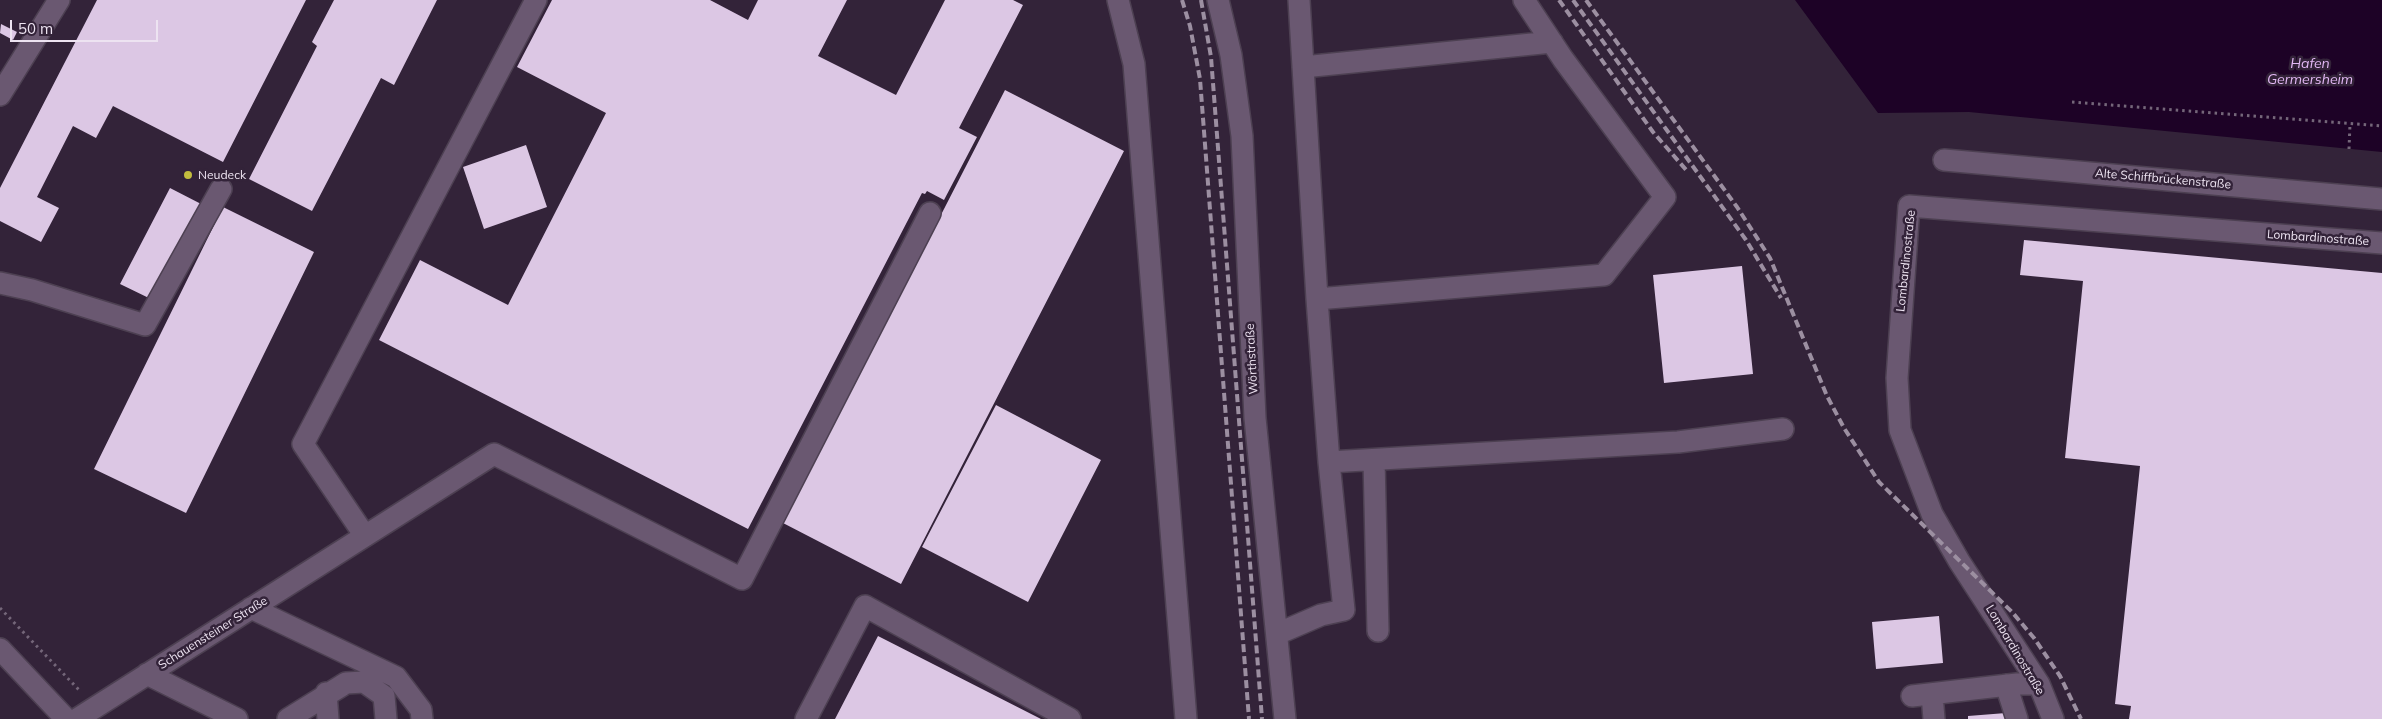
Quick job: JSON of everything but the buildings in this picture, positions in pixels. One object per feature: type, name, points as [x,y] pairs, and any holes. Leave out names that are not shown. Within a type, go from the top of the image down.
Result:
[{"type":"street","points":[[0,95],[48,21],[59,0]]},
{"type":"street","points":[[357,541],[303,444],[536,0]]},
{"type":"street","points":[[1118,0],[1134,64],[1186,719]]},
{"type":"street","name":"Wörthstraße","points":[[1218,0],[1231,55],[1242,136],[1255,418],[1285,719]]},
{"type":"street","points":[[1299,0],[1317,299],[1344,610]]},
{"type":"street","points":[[1317,299],[1604,275],[1665,197],[1552,42],[1524,0]]},
{"type":"street","points":[[1303,67],[1552,42]]},
{"type":"street","name":"Alte Schiffbrückenstraße","points":[[1944,160],[2382,199]]},
{"type":"street","points":[[3,289],[145,325],[221,189]]},
{"type":"street","name":"Lombardinostraße","points":[[2053,719],[2039,684],[1932,514],[1900,430],[1897,378],[1909,206],[2382,243]]},
{"type":"street","name":"Schauensteiner Straße","points":[[78,719],[494,454],[742,579],[930,214]]},
{"type":"street","points":[[1330,462],[1678,442],[1783,429]]},
{"type":"street","points":[[1277,634],[1321,615],[1344,610],[1378,630],[1374,460]]},
{"type":"street","points":[[806,719],[865,606],[1070,719]]},
{"type":"street","points":[[251,608],[396,677],[421,710],[422,719]]},
{"type":"street","points":[[0,648],[66,719]]},
{"type":"street","points":[[147,674],[230,718]]},
{"type":"street","points":[[288,719],[326,693],[346,683],[364,682],[384,696],[386,719]]},
{"type":"street","points":[[1934,719],[1922,695],[2006,685],[2039,684]]},
{"type":"street","points":[[2006,685],[2017,719]]},
{"type":"street","points":[[326,693],[328,719]]},
{"type":"path","points":[[2072,102],[2382,126]]},
{"type":"path","points":[[2349,149],[2350,124]]},
{"type":"path","points":[[0,608],[95,707]]},
{"type":"water","name":"Hafen Germersheim","points":[[1795,0],[2382,0],[2382,152],[1969,112],[1878,113]]},
{"type":"railway","points":[[1182,0],[1190,26],[1200,79],[1249,719]]},
{"type":"railway","points":[[1201,0],[1211,57],[1262,719]]},
{"type":"railway","points":[[1559,0],[1653,132],[1688,172]]},
{"type":"railway","points":[[1573,0],[1746,240],[1781,298]]},
{"type":"railway","points":[[1586,0],[1737,207],[1770,258],[1827,396],[1844,428],[1879,482],[2012,612],[2034,638],[2060,676],[2081,719]]},
{"type":"place","name":"Neudeck","points":[[188,175]]}]
